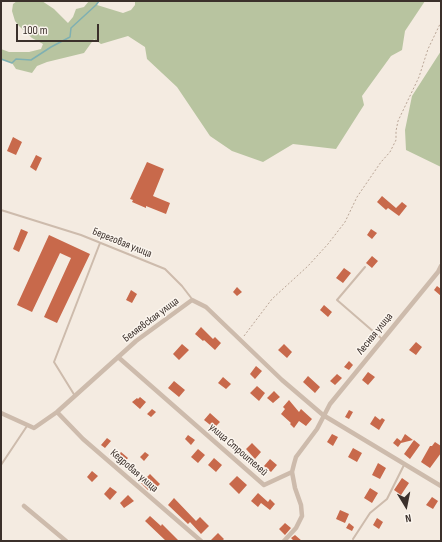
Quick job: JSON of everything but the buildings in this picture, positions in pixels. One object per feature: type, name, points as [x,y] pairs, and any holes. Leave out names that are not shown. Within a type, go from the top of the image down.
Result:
[{"type":"street","name":"Лесная улица","points":[[292,472],[296,457],[317,429],[330,404],[438,272],[441,266]]},
{"type":"street","name":"Беляевская улица","points":[[28,425],[34,428],[57,412],[136,341],[192,300],[206,307],[282,380],[325,416],[441,486]]},
{"type":"street","name":"улица Строителей","points":[[118,357],[264,485],[292,472]]},
{"type":"street","name":"Кедровая улица","points":[[57,412],[83,439],[202,541]]},
{"type":"street","points":[[1,414],[28,425]]},
{"type":"street","points":[[284,541],[296,528],[302,516],[301,505],[295,488],[292,472]]},
{"type":"street","points":[[24,506],[66,541]]},
{"type":"lane","name":"Береговая улица","points":[[1,210],[80,235],[165,269],[182,286],[192,300]]},
{"type":"lane","points":[[75,396],[54,362],[100,243]]},
{"type":"lane","points":[[365,267],[337,300],[382,339]]},
{"type":"lane","points":[[1,465],[28,425]]},
{"type":"lane","points":[[353,539],[370,513],[386,499],[405,464]]},
{"type":"path","points":[[242,340],[272,299],[308,266],[328,244],[344,222],[357,197],[381,162],[390,152],[396,140],[398,121],[419,77],[428,49],[441,22]]},
{"type":"green space","points":[[17,1],[42,1],[54,9],[68,23],[73,17],[76,9],[84,7],[89,1],[99,1],[97,5],[123,13],[131,10],[135,5],[135,1],[425,1],[405,31],[402,50],[391,56],[362,96],[364,105],[336,149],[293,144],[263,162],[232,151],[210,136],[177,87],[147,59],[145,47],[128,36],[101,44],[94,39],[84,53],[47,62],[37,66],[32,73],[16,69],[12,63],[1,59],[1,49],[9,52],[29,52],[41,49],[43,44],[32,38],[15,21],[12,11],[13,4]]},
{"type":"green space","points":[[441,51],[441,167],[406,150],[405,130],[412,96]]},
{"type":"waterway","points":[[1,59],[12,63],[16,59],[31,60],[70,37],[71,28],[99,1]]}]
